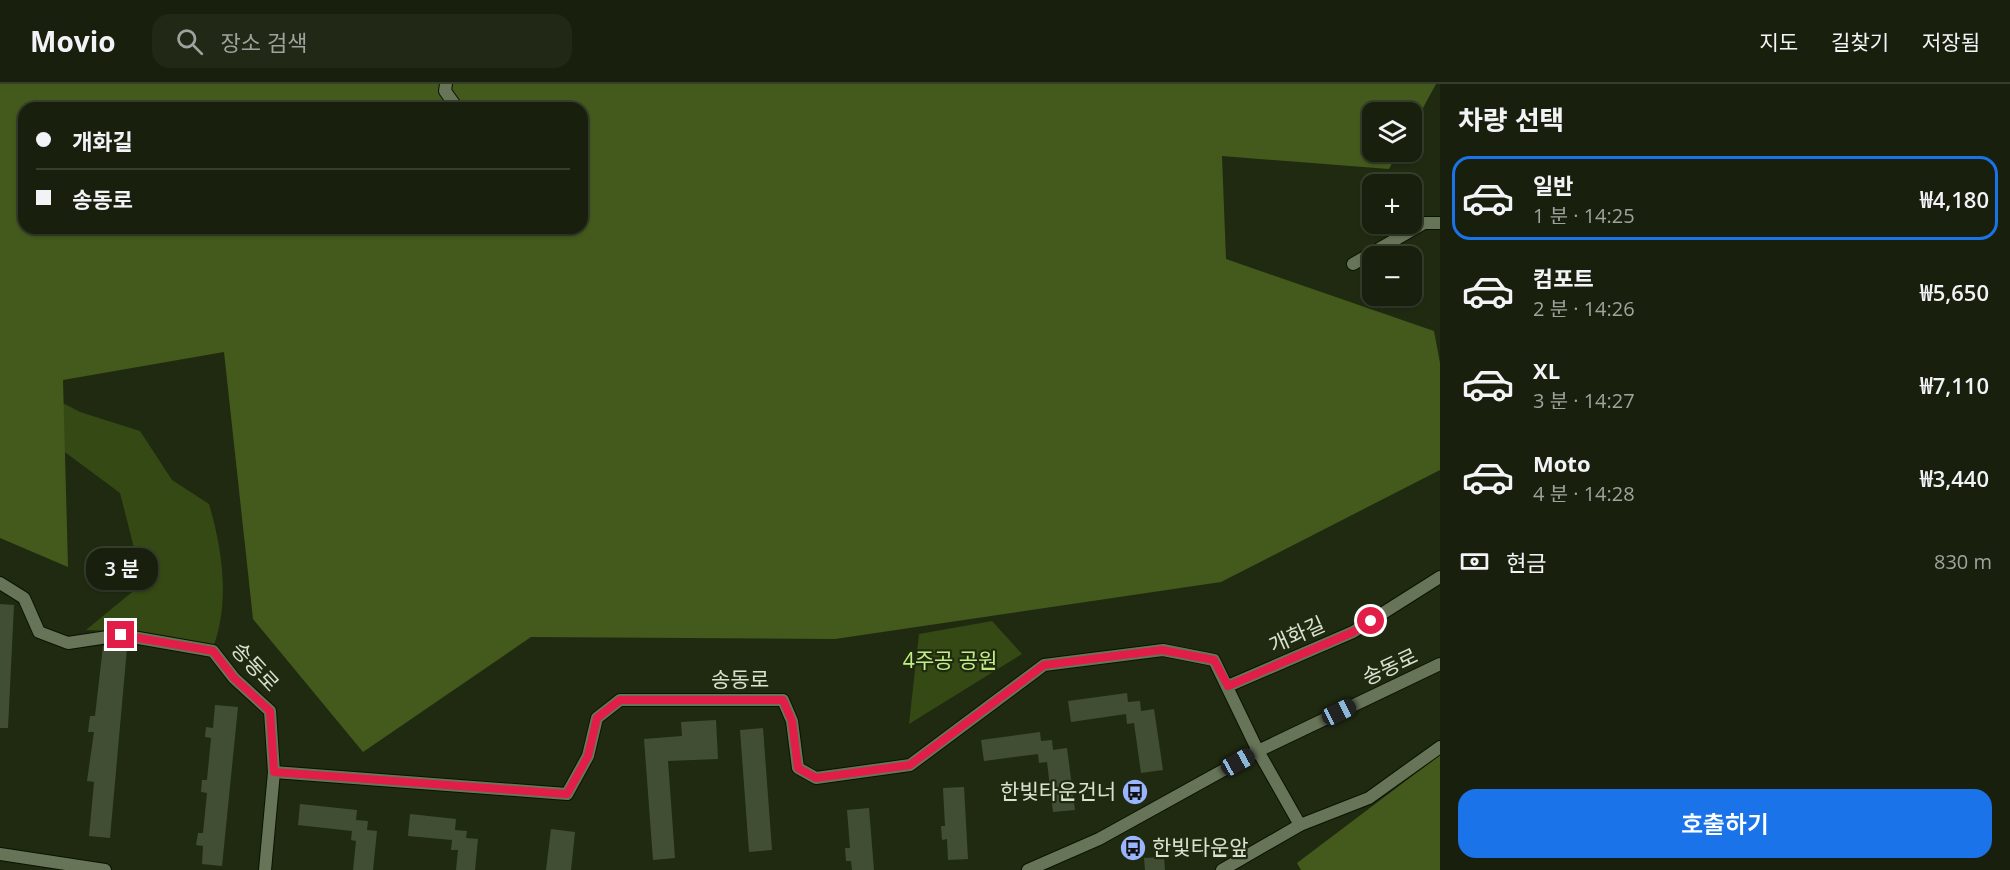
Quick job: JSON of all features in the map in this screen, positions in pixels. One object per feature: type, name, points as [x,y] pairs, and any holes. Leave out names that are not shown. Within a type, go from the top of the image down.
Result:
[{"type":"street","points":[[446,84],[445,91],[453,102]]},
{"type":"street","points":[[1353,264],[1424,223],[1440,223]]},
{"type":"street","name":"개화길","points":[[1228,686],[1353,632],[1440,577]]},
{"type":"street","name":"송동로","points":[[0,583],[24,598],[39,632],[68,643],[121,635],[213,651],[234,678],[270,711],[274,772],[265,870]]},
{"type":"street","name":"송동로","points":[[274,772],[567,794],[588,756],[597,718],[620,700],[783,700],[792,721],[798,768],[816,778],[910,765],[1044,665],[1162,650],[1214,660],[1258,751],[1300,825]]},
{"type":"street","name":"송동로","points":[[1028,870],[1099,840],[1258,751],[1440,664]]},
{"type":"street","points":[[1222,870],[1300,825],[1369,798],[1440,747]]},
{"type":"street","points":[[0,854],[105,870]]},
{"type":"green space","points":[[0,84],[1436,84],[1422,110],[1422,102],[1362,102],[1362,162],[1393,162],[1389,169],[1222,156],[1226,259],[1434,331],[1440,363],[1440,470],[1221,582],[835,639],[531,637],[363,752],[253,619],[224,352],[63,380],[68,567],[0,538]]},
{"type":"green space","points":[[21,381],[80,412],[140,431],[172,480],[209,504],[221,556],[223,592],[219,628],[214,645],[134,632],[86,630],[143,583],[120,493],[27,424]]},
{"type":"green space","name":"4주공 공원","points":[[992,621],[1022,654],[909,724],[919,634]]},
{"type":"green space","points":[[1440,755],[1440,870],[1301,870],[1297,863]]},
{"type":"building","points":[[0,604],[14,605],[8,728],[0,728]]},
{"type":"building","points":[[103,646],[127,648],[110,838],[89,836],[94,782],[87,781],[94,732],[88,732],[90,716],[95,716]]},
{"type":"building","points":[[1127,693],[1128,702],[1140,701],[1141,711],[1154,709],[1163,770],[1141,773],[1134,723],[1127,724],[1126,714],[1071,722],[1068,701]]},
{"type":"building","points":[[215,705],[238,707],[222,866],[202,864],[203,846],[196,845],[198,833],[203,833],[207,793],[201,792],[202,780],[207,780],[211,738],[205,737],[206,727],[213,728]]},
{"type":"building","points":[[716,720],[718,759],[668,761],[675,858],[653,860],[644,739],[682,736],[681,722]]},
{"type":"building","points":[[763,728],[772,850],[749,852],[740,730]]},
{"type":"building","points":[[1040,732],[1041,741],[1052,740],[1053,750],[1067,748],[1075,810],[1053,812],[1047,762],[1039,763],[1038,754],[984,761],[981,740]]},
{"type":"building","points":[[964,787],[968,859],[948,860],[947,839],[942,840],[941,826],[945,826],[943,788]]},
{"type":"building","points":[[300,804],[357,810],[356,820],[368,821],[367,830],[377,831],[373,870],[353,870],[356,841],[351,840],[352,831],[298,825]]},
{"type":"building","points":[[869,808],[874,870],[852,870],[851,861],[846,861],[845,848],[850,848],[847,810]]},
{"type":"building","points":[[410,814],[456,819],[455,830],[467,831],[466,838],[478,839],[475,870],[456,870],[458,850],[451,850],[452,840],[408,836]]},
{"type":"building","points":[[551,829],[575,832],[571,870],[546,870]]},
{"type":"building","points":[[1164,857],[1165,870],[1145,870],[1144,858]]},
{"type":"place","name":"한빛타운건너","points":[[1135,792]]},
{"type":"place","name":"한빛타운앞","points":[[1133,848]]},
{"type":"route","points":[[121,635],[213,651],[234,678],[270,711],[274,772],[567,794],[588,756],[597,718],[620,700],[783,700],[792,721],[798,768],[816,778],[910,765],[1044,665],[1162,650],[1214,660],[1228,686],[1353,632],[1371,621]]}]
